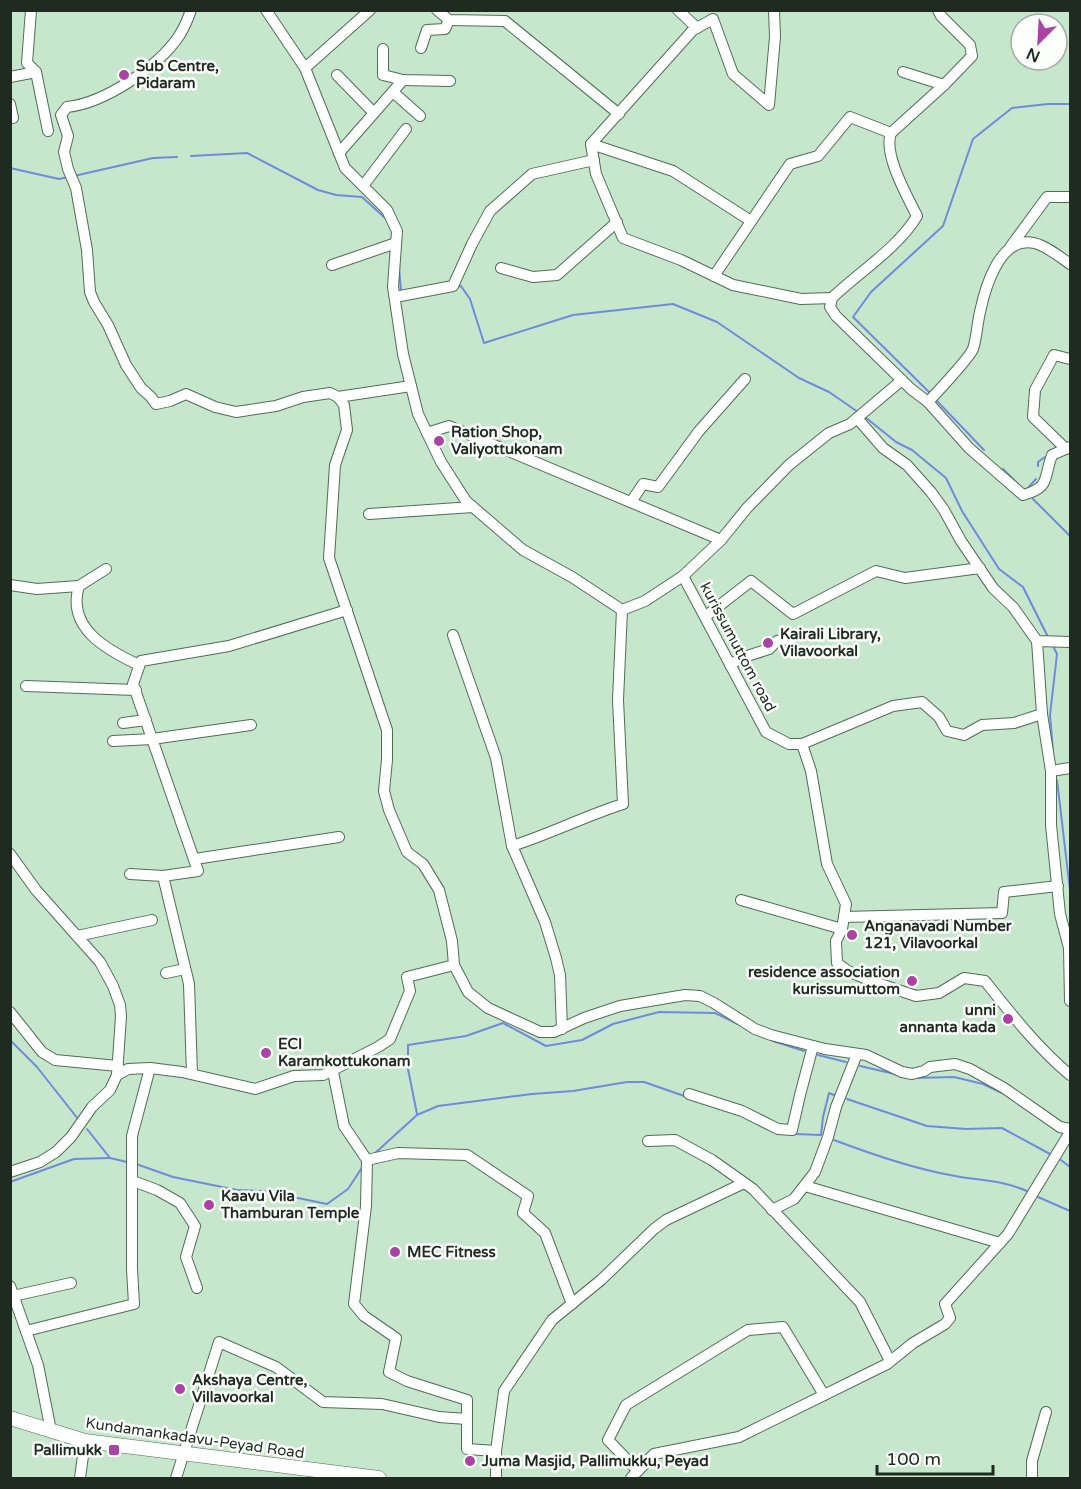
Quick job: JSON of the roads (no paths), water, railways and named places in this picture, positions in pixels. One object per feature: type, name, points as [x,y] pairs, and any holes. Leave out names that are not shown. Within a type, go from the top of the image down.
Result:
[{"type":"main road","name":"Kundamankadavu-Peyad Road","points":[[10,1418],[85,1441],[379,1479]]},
{"type":"street","points":[[31,10],[27,63],[36,72],[48,131]]},
{"type":"street","points":[[191,10],[178,38],[152,66],[120,87],[92,101],[67,107],[61,115],[68,136],[64,152],[74,184],[87,250],[90,292],[108,325],[118,353],[134,378],[156,404],[186,394],[215,407],[236,412],[276,406],[330,393],[338,397],[344,405],[347,430],[335,465],[330,558],[387,730],[384,791],[389,810],[407,852],[423,864],[439,890],[452,941],[454,965],[468,992],[488,1008],[540,1032],[554,1032],[584,1018],[620,1006],[685,995],[700,996],[755,1029],[813,1046],[866,1055],[902,1072],[912,1074],[930,1067],[955,1064],[970,1069],[1004,1088],[1060,1127],[1071,1130],[1008,1234],[945,1304],[950,1318],[945,1324],[913,1343],[890,1361],[824,1395],[739,1437],[654,1454],[634,1475],[608,1440],[626,1405],[748,1330],[783,1327],[824,1395]]},
{"type":"street","points":[[266,10],[305,68],[345,168],[387,210],[397,231],[393,287],[403,354],[418,414],[441,462],[466,501],[523,550],[572,577],[622,610],[618,700],[623,804],[592,814],[542,837],[512,846]]},
{"type":"street","points":[[305,68],[370,10]]},
{"type":"street","points":[[437,10],[449,20],[502,15],[505,21],[619,114]]},
{"type":"street","points":[[678,10],[697,28]]},
{"type":"street","points":[[591,144],[697,28],[713,19],[733,74],[769,105],[775,38],[774,10]]},
{"type":"street","points":[[938,10],[941,16],[970,45],[972,56],[944,86],[891,134],[888,141],[894,164],[917,216],[888,248],[832,298],[830,307],[836,316],[903,380],[931,398],[969,447],[1023,495],[1039,490],[1046,480],[1047,467],[1052,456],[1068,448],[1033,417],[1035,390],[1054,355],[1071,359]]},
{"type":"street","points":[[421,48],[427,30],[445,29],[449,20]]},
{"type":"street","points":[[383,49],[383,75],[403,80],[450,81]]},
{"type":"street","points":[[10,77],[36,72]]},
{"type":"street","points":[[903,72],[944,86]]},
{"type":"street","points":[[337,75],[374,113]]},
{"type":"street","points":[[339,153],[403,80]]},
{"type":"street","points":[[393,92],[420,116]]},
{"type":"street","points":[[10,104],[13,118]]},
{"type":"street","points":[[714,276],[790,164],[818,156],[850,117],[891,134]]},
{"type":"street","points":[[363,186],[406,129]]},
{"type":"street","points":[[591,144],[596,174],[624,238],[681,260],[733,285],[801,299],[832,298]]},
{"type":"street","points":[[591,144],[673,171],[751,221]]},
{"type":"street","points":[[395,297],[453,286],[490,211],[532,174],[594,160]]},
{"type":"street","points":[[931,398],[972,351],[987,284],[1000,259],[1047,197],[1071,197]]},
{"type":"street","points":[[501,268],[533,277],[557,275],[617,222]]},
{"type":"street","points":[[332,265],[396,243]]},
{"type":"street","points":[[1009,248],[1018,243],[1034,243],[1071,264]]},
{"type":"street","points":[[630,502],[643,484],[658,487],[699,431],[744,379]]},
{"type":"street","points":[[683,576],[721,540],[747,508],[789,465],[828,433],[850,424],[903,380]]},
{"type":"street","points":[[338,397],[411,386]]},
{"type":"street","points":[[860,416],[883,448],[907,465],[927,487],[993,588],[1013,607],[1037,641],[1042,714],[1051,771],[1051,825],[1060,914],[1069,948],[1071,1001]]},
{"type":"street","points":[[427,433],[449,426],[721,540]]},
{"type":"street","points":[[369,514],[473,507]]},
{"type":"street","points":[[706,616],[751,581],[793,614],[876,571],[905,578],[980,568]]},
{"type":"street","points":[[10,585],[37,589],[79,586],[106,569]]},
{"type":"street","name":"kurissumuttom road","points":[[622,610],[645,601],[683,576],[766,732],[789,744],[802,744]]},
{"type":"street","points":[[79,586],[75,599],[78,614],[84,626],[110,652],[139,665]]},
{"type":"street","points":[[130,874],[163,876],[198,871],[133,684],[141,661],[229,646],[347,610]]},
{"type":"street","points":[[453,635],[496,758],[512,846],[544,922],[556,958],[560,975],[562,1029]]},
{"type":"street","points":[[730,665],[741,658],[768,649],[777,641],[793,638]]},
{"type":"street","points":[[1037,641],[1071,642]]},
{"type":"street","points":[[26,686],[135,690]]},
{"type":"street","points":[[1042,714],[1014,723],[982,725],[964,735],[947,731],[939,717],[922,702],[892,706],[802,744],[811,771],[827,864],[846,904],[842,929],[836,941],[837,963],[848,971],[871,981],[916,996],[939,993],[964,978],[985,981],[1018,1024],[1048,1056],[1071,1075]]},
{"type":"street","points":[[123,723],[146,720]]},
{"type":"street","points":[[113,741],[152,739],[251,725]]},
{"type":"street","points":[[1051,771],[1071,768]]},
{"type":"street","points":[[195,859],[339,837]]},
{"type":"street","points":[[10,854],[36,890],[100,962],[113,986],[122,1016],[117,1070],[110,1089],[85,1115],[65,1144],[40,1162],[10,1172]]},
{"type":"street","points":[[163,876],[189,984],[192,1074]]},
{"type":"street","points":[[844,917],[1002,913],[1004,892],[1058,886]]},
{"type":"street","points":[[741,900],[842,929]]},
{"type":"street","points":[[77,936],[152,920]]},
{"type":"street","points":[[10,1012],[42,1052],[55,1060],[117,1070],[150,1068],[192,1074],[255,1089],[294,1076],[323,1075],[333,1072],[378,1047],[390,1039],[410,991],[407,976],[454,965]]},
{"type":"street","points":[[166,973],[185,969]]},
{"type":"street","points":[[689,1094],[742,1112],[778,1129],[792,1130],[813,1046]]},
{"type":"street","points":[[772,1210],[794,1198],[815,1172],[836,1107],[857,1054]]},
{"type":"street","points":[[26,1331],[134,1304],[132,1136],[150,1068]]},
{"type":"street","points":[[333,1072],[344,1126],[367,1160],[366,1206],[354,1304],[364,1316],[396,1338],[389,1372],[407,1381],[467,1400],[467,1449],[496,1451]]},
{"type":"street","points":[[648,1141],[675,1140],[712,1160],[753,1189],[860,1302],[890,1361]]},
{"type":"street","points":[[367,1160],[398,1153],[467,1155],[528,1196],[523,1213],[545,1233],[572,1304]]},
{"type":"street","points":[[133,1181],[157,1190],[180,1203],[195,1226],[186,1257],[197,1288]]},
{"type":"street","points":[[496,1479],[496,1451],[504,1391],[552,1320],[666,1220],[744,1183]]},
{"type":"street","points":[[805,1186],[1000,1243]]},
{"type":"street","points":[[51,1431],[38,1365],[12,1291],[71,1283]]},
{"type":"street","points":[[176,1479],[219,1342],[276,1368],[323,1402],[382,1404],[439,1417],[467,1419]]},
{"type":"street","points":[[1032,1479],[1032,1461],[1046,1412]]},
{"type":"street","points":[[80,1479],[85,1441]]},
{"type":"waterway","points":[[930,393],[853,317],[871,292],[943,226],[973,139],[1012,108],[1070,104]]},
{"type":"waterway","points":[[191,156],[247,153],[318,190],[336,195],[362,197],[385,218]]},
{"type":"waterway","points":[[74,176],[153,158],[177,157]]},
{"type":"waterway","points":[[10,168],[59,179],[68,177]]},
{"type":"waterway","points":[[399,267],[401,291]]},
{"type":"waterway","points":[[457,287],[461,286],[470,299],[484,343],[573,315],[673,304],[717,322],[799,378],[829,392],[858,412]]},
{"type":"waterway","points":[[936,400],[984,450]]},
{"type":"waterway","points":[[865,417],[896,442],[912,450],[946,478],[962,511],[999,569],[1023,587],[1047,635]]},
{"type":"waterway","points":[[1038,466],[1038,462],[1045,457]]},
{"type":"waterway","points":[[1003,469],[1017,483]]},
{"type":"waterway","points":[[1027,489],[1036,479]]},
{"type":"waterway","points":[[1033,499],[1070,536]]},
{"type":"waterway","points":[[1053,751],[1050,715],[1057,654],[1054,648]]},
{"type":"waterway","points":[[1057,780],[1070,890]]},
{"type":"waterway","points":[[417,1114],[408,1069],[408,1045],[466,1036],[503,1023],[546,1046],[582,1040],[613,1024],[659,1012],[715,1013],[738,1024]]},
{"type":"waterway","points":[[10,1040],[37,1067],[78,1119]]},
{"type":"waterway","points":[[773,1041],[804,1051]]},
{"type":"waterway","points":[[818,1055],[846,1062]]},
{"type":"waterway","points":[[860,1066],[895,1074]]},
{"type":"waterway","points":[[915,1078],[954,1077],[983,1084],[1002,1093]]},
{"type":"waterway","points":[[373,1155],[417,1115],[438,1106],[573,1091],[627,1082],[644,1082],[687,1097]]},
{"type":"waterway","points":[[794,1134],[821,1135],[829,1093],[834,1095]]},
{"type":"waterway","points":[[847,1099],[927,1126],[966,1129],[1002,1128],[1050,1154]]},
{"type":"waterway","points":[[87,1129],[110,1158],[127,1162]]},
{"type":"waterway","points":[[834,1140],[921,1169],[998,1182],[1027,1191]]},
{"type":"waterway","points":[[10,1182],[74,1159],[109,1158]]},
{"type":"waterway","points":[[1061,1160],[1070,1167]]},
{"type":"waterway","points":[[136,1164],[173,1177],[237,1190],[264,1191],[327,1204],[348,1189],[363,1166]]},
{"type":"waterway","points":[[1038,1197],[1070,1211]]},
{"type":"place","name":"Sub Centre, Pidaram","points":[[124,75]]},
{"type":"place","name":"Ration Shop, Valiyottukonam","points":[[439,441]]},
{"type":"place","name":"Kairali Library, Vilavoorkal","points":[[768,643]]},
{"type":"place","name":"Anganavadi Number 121, Vilavoorkal","points":[[852,935]]},
{"type":"place","name":"residence association kurissumuttom","points":[[912,981]]},
{"type":"place","name":"unni annanta kada","points":[[1008,1019]]},
{"type":"place","name":"ECI Karamkottukonam","points":[[266,1053]]},
{"type":"place","name":"Kaavu Vila Thamburan Temple","points":[[209,1205]]},
{"type":"place","name":"MEC Fitness","points":[[395,1252]]},
{"type":"place","name":"Akshaya Centre, Villavoorkal","points":[[180,1389]]},
{"type":"place","name":"Pallimukk","points":[[114,1450]]},
{"type":"place","name":"Juma Masjid, Pallimukku, Peyad","points":[[470,1461]]}]
